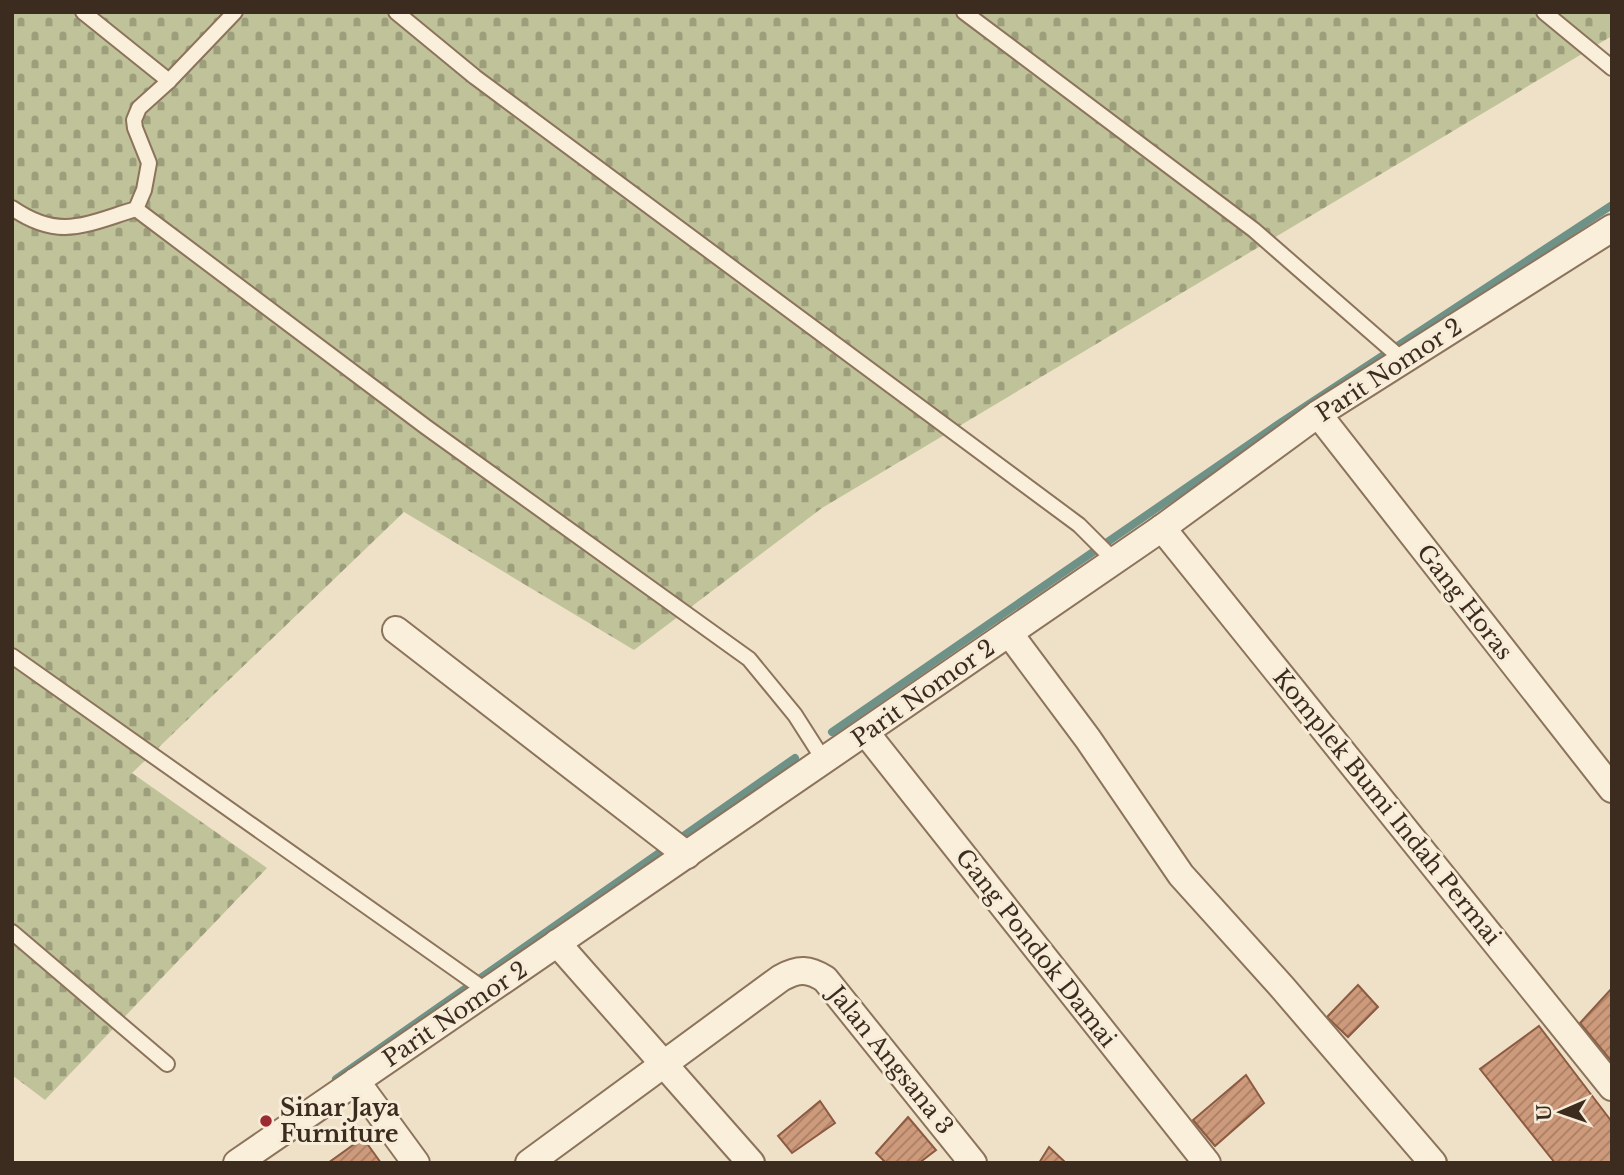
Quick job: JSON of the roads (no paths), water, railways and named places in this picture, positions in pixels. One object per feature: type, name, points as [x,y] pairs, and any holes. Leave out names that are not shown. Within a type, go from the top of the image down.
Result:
[{"type":"street","name":"Parit Nomor 2","points":[[237,1163],[825,762],[1162,528],[1318,414],[1612,228]]},
{"type":"street","name":"Gang Horas","points":[[1318,414],[1612,789]]},
{"type":"street","name":"Komplek Bumi Indah Permai","points":[[1162,528],[1612,1087]]},
{"type":"street","points":[[396,630],[687,855]]},
{"type":"street","points":[[1009,634],[1088,739],[1181,875],[1282,987],[1433,1163]]},
{"type":"street","name":"Gang Pondok Damai","points":[[866,733],[1207,1163]]},
{"type":"street","points":[[558,943],[751,1163]]},
{"type":"street","name":"Jalan Angsana 3","points":[[664,1066],[781,978],[794,970],[811,970],[825,979],[973,1163]]},
{"type":"street","points":[[535,1161],[664,1066]]},
{"type":"street","points":[[356,1081],[416,1163]]},
{"type":"lane","points":[[83,12],[169,81]]},
{"type":"lane","points":[[12,208],[33,222],[63,227],[84,227],[136,209],[144,190],[149,163],[135,128],[134,120],[139,108],[169,81],[235,12]]},
{"type":"lane","points":[[396,12],[475,77],[1079,525],[1115,561]]},
{"type":"lane","points":[[964,12],[1254,230],[1404,360]]},
{"type":"lane","points":[[1544,12],[1612,68]]},
{"type":"lane","points":[[136,209],[426,427],[749,659],[795,715],[825,762]]},
{"type":"lane","points":[[12,656],[488,992]]},
{"type":"lane","points":[[12,932],[167,1064]]},
{"type":"waterway","points":[[832,732],[1283,421],[1612,205]]},
{"type":"waterway","points":[[336,1079],[795,758]]},
{"type":"place","name":"Sinar Jaya Furniture","points":[[266,1121]]}]
